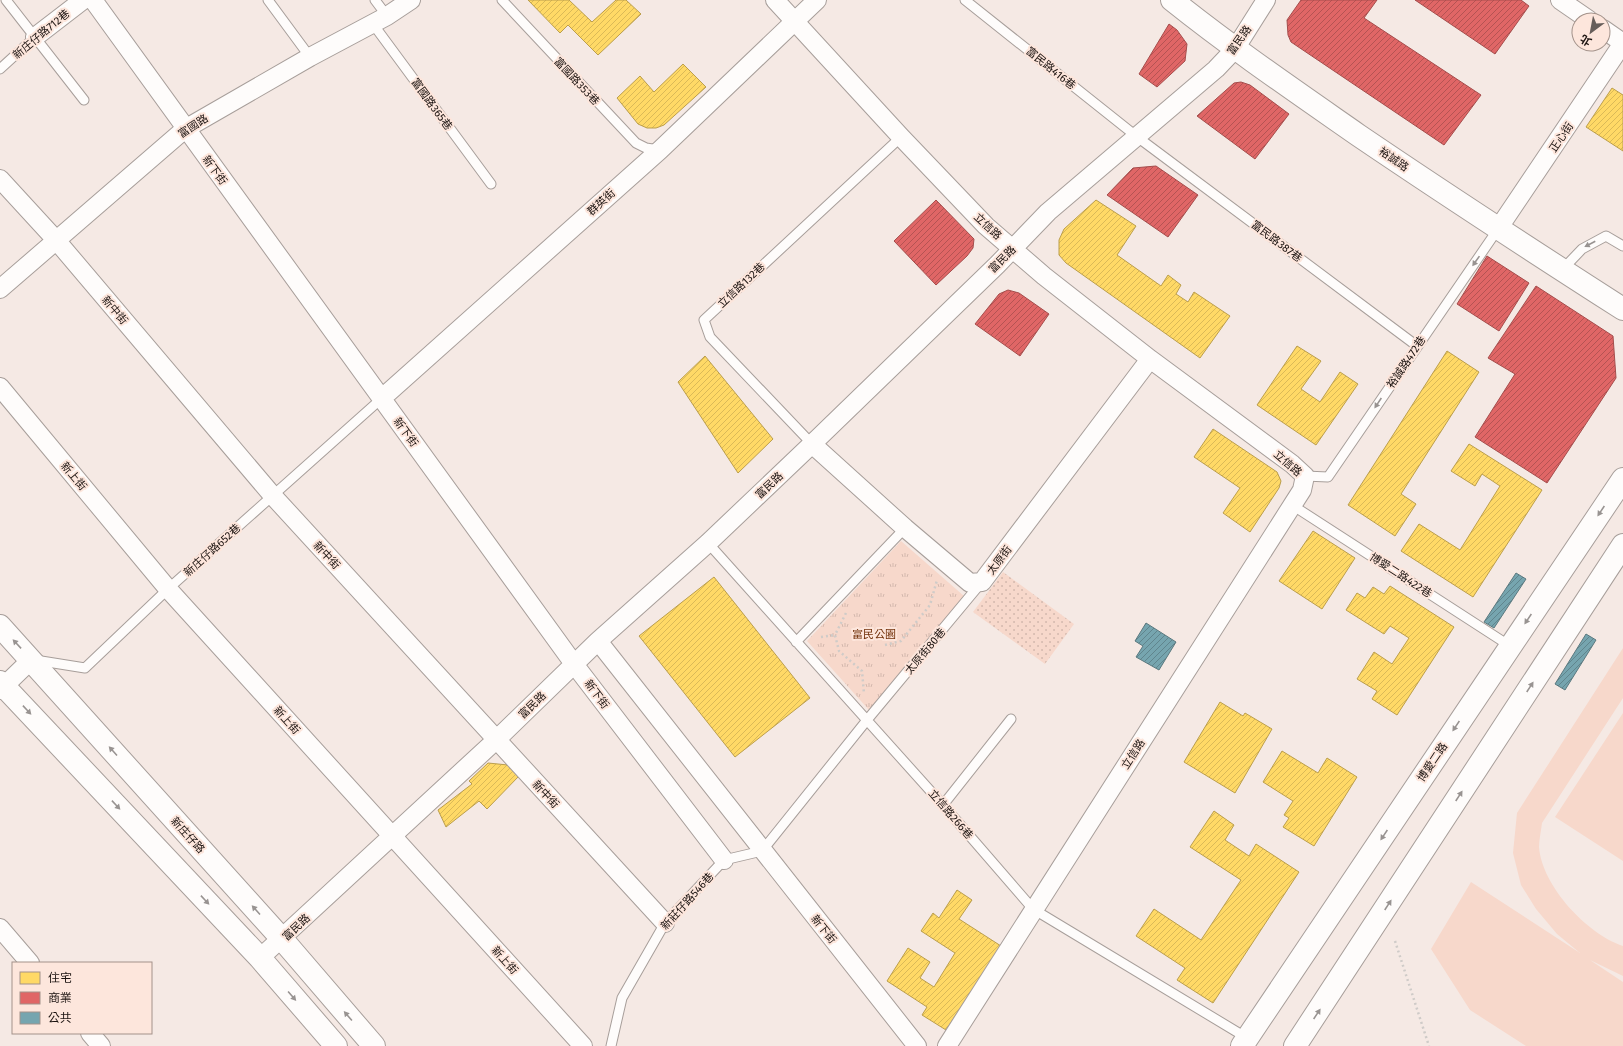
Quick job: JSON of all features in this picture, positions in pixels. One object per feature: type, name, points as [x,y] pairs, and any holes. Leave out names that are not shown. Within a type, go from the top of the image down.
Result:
[{"type":"street","name":"新庄仔路712巷","points":[[35,37],[83,0]]},
{"type":"street","name":"新下街","points":[[93,0],[574,664],[724,860]]},
{"type":"street","name":"富國路","points":[[0,289],[185,129],[310,57],[380,20],[411,0]]},
{"type":"street","name":"立信路","points":[[775,0],[900,137],[986,226],[1044,276],[1150,359],[1292,464],[1305,476],[1302,490],[1033,909],[947,1046]]},
{"type":"street","name":"群英街","points":[[381,399],[660,150],[817,0]]},
{"type":"street","name":"裕誠路","points":[[1172,0],[1235,49],[1498,229],[1623,309]]},
{"type":"street","name":"富民路","points":[[260,958],[496,740],[598,641],[708,543],[812,444],[1048,212],[1216,69],[1235,49],[1266,0]]},
{"type":"street","points":[[1560,0],[1577,12]]},
{"type":"street","points":[[1611,35],[1623,43]]},
{"type":"street","name":"正心街","points":[[1498,229],[1623,43]]},
{"type":"street","name":"新中街","points":[[0,179],[56,240],[273,496],[665,923]]},
{"type":"street","name":"太原街","points":[[812,444],[905,528],[970,583],[982,582],[1150,359]]},
{"type":"street","name":"新上街","points":[[0,387],[168,589],[583,1046]]},
{"type":"street","name":"博愛二路","points":[[1244,1042],[1623,478]]},
{"type":"street","points":[[1295,1046],[1623,545]]},
{"type":"street","name":"新庄仔路","points":[[0,626],[282,939],[374,1046]]},
{"type":"street","name":"新下街","points":[[598,641],[762,852],[917,1046]]},
{"type":"street","points":[[31,660],[1,686],[260,958],[336,1046]]},
{"type":"street","points":[[0,928],[29,962]]},
{"type":"street","points":[[91,1034],[101,1046]]},
{"type":"lane","points":[[6,0],[84,100]]},
{"type":"lane","points":[[268,0],[310,57]]},
{"type":"lane","name":"富國路365巷","points":[[375,0],[380,20],[491,184]]},
{"type":"lane","name":"富國路353巷","points":[[502,0],[636,143],[646,148],[660,150]]},
{"type":"lane","name":"富民路416巷","points":[[965,0],[1136,136]]},
{"type":"lane","name":"新庄仔路712巷","points":[[0,69],[35,37]]},
{"type":"lane","name":"富民路387巷","points":[[1136,136],[1417,346]]},
{"type":"lane","name":"立信路132巷","points":[[812,444],[710,337],[704,320],[900,137]]},
{"type":"lane","name":"裕誠路472巷","points":[[1305,476],[1328,477],[1498,229]]},
{"type":"lane","points":[[1562,270],[1582,249],[1606,236],[1623,246]]},
{"type":"lane","name":"新庄仔路652巷","points":[[31,660],[85,668],[168,589],[381,399]]},
{"type":"lane","name":"博愛二路422巷","points":[[1292,505],[1510,646]]},
{"type":"lane","points":[[796,642],[905,528]]},
{"type":"lane","name":"立信路266巷","points":[[708,543],[943,805],[1033,909],[1244,1042]]},
{"type":"lane","name":"太原街80巷","points":[[762,852],[867,720],[982,582]]},
{"type":"lane","points":[[943,805],[1011,719]]},
{"type":"lane","points":[[724,860],[762,852]]},
{"type":"lane","name":"新莊仔路546巷","points":[[611,1046],[622,998],[665,923],[724,860]]},
{"type":"path","points":[[885,645],[901,641],[930,605],[937,580],[932,576]]},
{"type":"path","points":[[847,611],[835,635],[839,652],[862,671],[867,720]]},
{"type":"path","points":[[1395,941],[1429,1046]]},
{"type":"green space","name":"富民公園","points":[[901,541],[964,596],[869,710],[807,641]]},
{"type":"green space","points":[[1003,572],[1074,624],[1045,664],[973,612]]},
{"type":"green space","points":[[1623,648],[1623,698],[1542,823],[1539,847],[1542,862],[1548,877],[1557,892],[1569,907],[1581,920],[1595,931],[1609,940],[1623,946],[1623,976],[1590,960],[1623,982],[1623,1046],[1526,1046],[1470,1010],[1431,949],[1471,882],[1580,953],[1557,934],[1536,909],[1521,885],[1513,853],[1517,813]]},
{"type":"green space","points":[[1623,713],[1623,861],[1555,817]]},
{"type":"building: 住宅","points":[[528,0],[569,0],[592,22],[616,0],[626,0],[641,14],[598,55],[568,25],[560,33]]},
{"type":"building: 住宅","points":[[683,64],[706,87],[664,125],[656,128],[647,128],[638,124],[617,98],[640,76],[654,92]]},
{"type":"building: 住宅","points":[[1612,88],[1623,95],[1623,151],[1586,127]]},
{"type":"building: 住宅","points":[[1096,200],[1136,226],[1117,255],[1161,286],[1168,275],[1181,285],[1176,294],[1188,302],[1194,292],[1230,316],[1200,358],[1066,263],[1059,255],[1059,240],[1064,229]]},
{"type":"building: 住宅","points":[[1297,346],[1321,361],[1301,389],[1320,402],[1340,372],[1358,384],[1316,445],[1257,405]]},
{"type":"building: 住宅","points":[[1447,351],[1479,372],[1401,494],[1416,504],[1395,536],[1348,505]]},
{"type":"building: 住宅","points":[[705,356],[773,439],[738,473],[678,382]]},
{"type":"building: 住宅","points":[[1213,429],[1277,472],[1281,481],[1279,488],[1250,532],[1223,513],[1240,488],[1194,457]]},
{"type":"building: 住宅","points":[[1469,444],[1542,490],[1473,597],[1401,551],[1419,524],[1460,550],[1500,486],[1482,474],[1475,486],[1451,471]]},
{"type":"building: 住宅","points":[[1313,531],[1355,558],[1322,609],[1279,581]]},
{"type":"building: 住宅","points":[[714,577],[810,698],[735,757],[639,636]]},
{"type":"building: 住宅","points":[[1390,586],[1454,627],[1397,715],[1372,699],[1377,691],[1357,679],[1374,652],[1392,664],[1409,638],[1390,626],[1384,634],[1346,610],[1357,593],[1365,598],[1373,587],[1384,594]]},
{"type":"building: 住宅","points":[[1220,702],[1243,716],[1245,713],[1272,729],[1235,793],[1184,762]]},
{"type":"building: 住宅","points":[[1282,751],[1318,773],[1327,758],[1357,777],[1314,846],[1283,827],[1289,818],[1284,815],[1293,801],[1263,782]]},
{"type":"building: 住宅","points":[[488,763],[508,765],[519,776],[487,809],[479,801],[446,827],[438,810],[472,784],[469,781]]},
{"type":"building: 住宅","points":[[1214,811],[1234,825],[1225,840],[1249,856],[1256,844],[1299,872],[1213,1003],[1177,980],[1185,968],[1136,936],[1154,909],[1201,940],[1241,880],[1190,847]]},
{"type":"building: 住宅","points":[[957,890],[972,900],[959,919],[1001,946],[946,1030],[922,1015],[927,1007],[887,981],[908,948],[930,962],[920,978],[934,987],[955,953],[921,931],[933,913],[939,918]]},
{"type":"building: 商業","points":[[1301,0],[1377,0],[1364,18],[1481,95],[1444,145],[1291,42],[1288,35],[1287,20]]},
{"type":"building: 商業","points":[[1415,0],[1521,0],[1529,6],[1495,54]]},
{"type":"building: 商業","points":[[1169,24],[1177,30],[1187,44],[1185,61],[1157,87],[1139,74]]},
{"type":"building: 商業","points":[[1241,82],[1250,85],[1289,114],[1255,159],[1197,116],[1234,83]]},
{"type":"building: 商業","points":[[1156,166],[1198,195],[1168,237],[1107,195],[1133,168]]},
{"type":"building: 商業","points":[[936,200],[974,239],[973,248],[967,256],[936,285],[894,241]]},
{"type":"building: 商業","points":[[1487,256],[1529,283],[1499,331],[1457,304]]},
{"type":"building: 商業","points":[[1536,286],[1613,336],[1616,378],[1547,483],[1475,437],[1515,374],[1488,358]]},
{"type":"building: 商業","points":[[1008,290],[1019,293],[1049,314],[1020,356],[975,324],[999,294]]},
{"type":"building: 公共","points":[[1516,573],[1526,579],[1494,628],[1484,622]]},
{"type":"building: 公共","points":[[1146,623],[1176,642],[1159,670],[1136,657],[1143,646],[1135,641]]},
{"type":"building: 公共","points":[[1586,634],[1596,640],[1565,690],[1555,684]]}]
